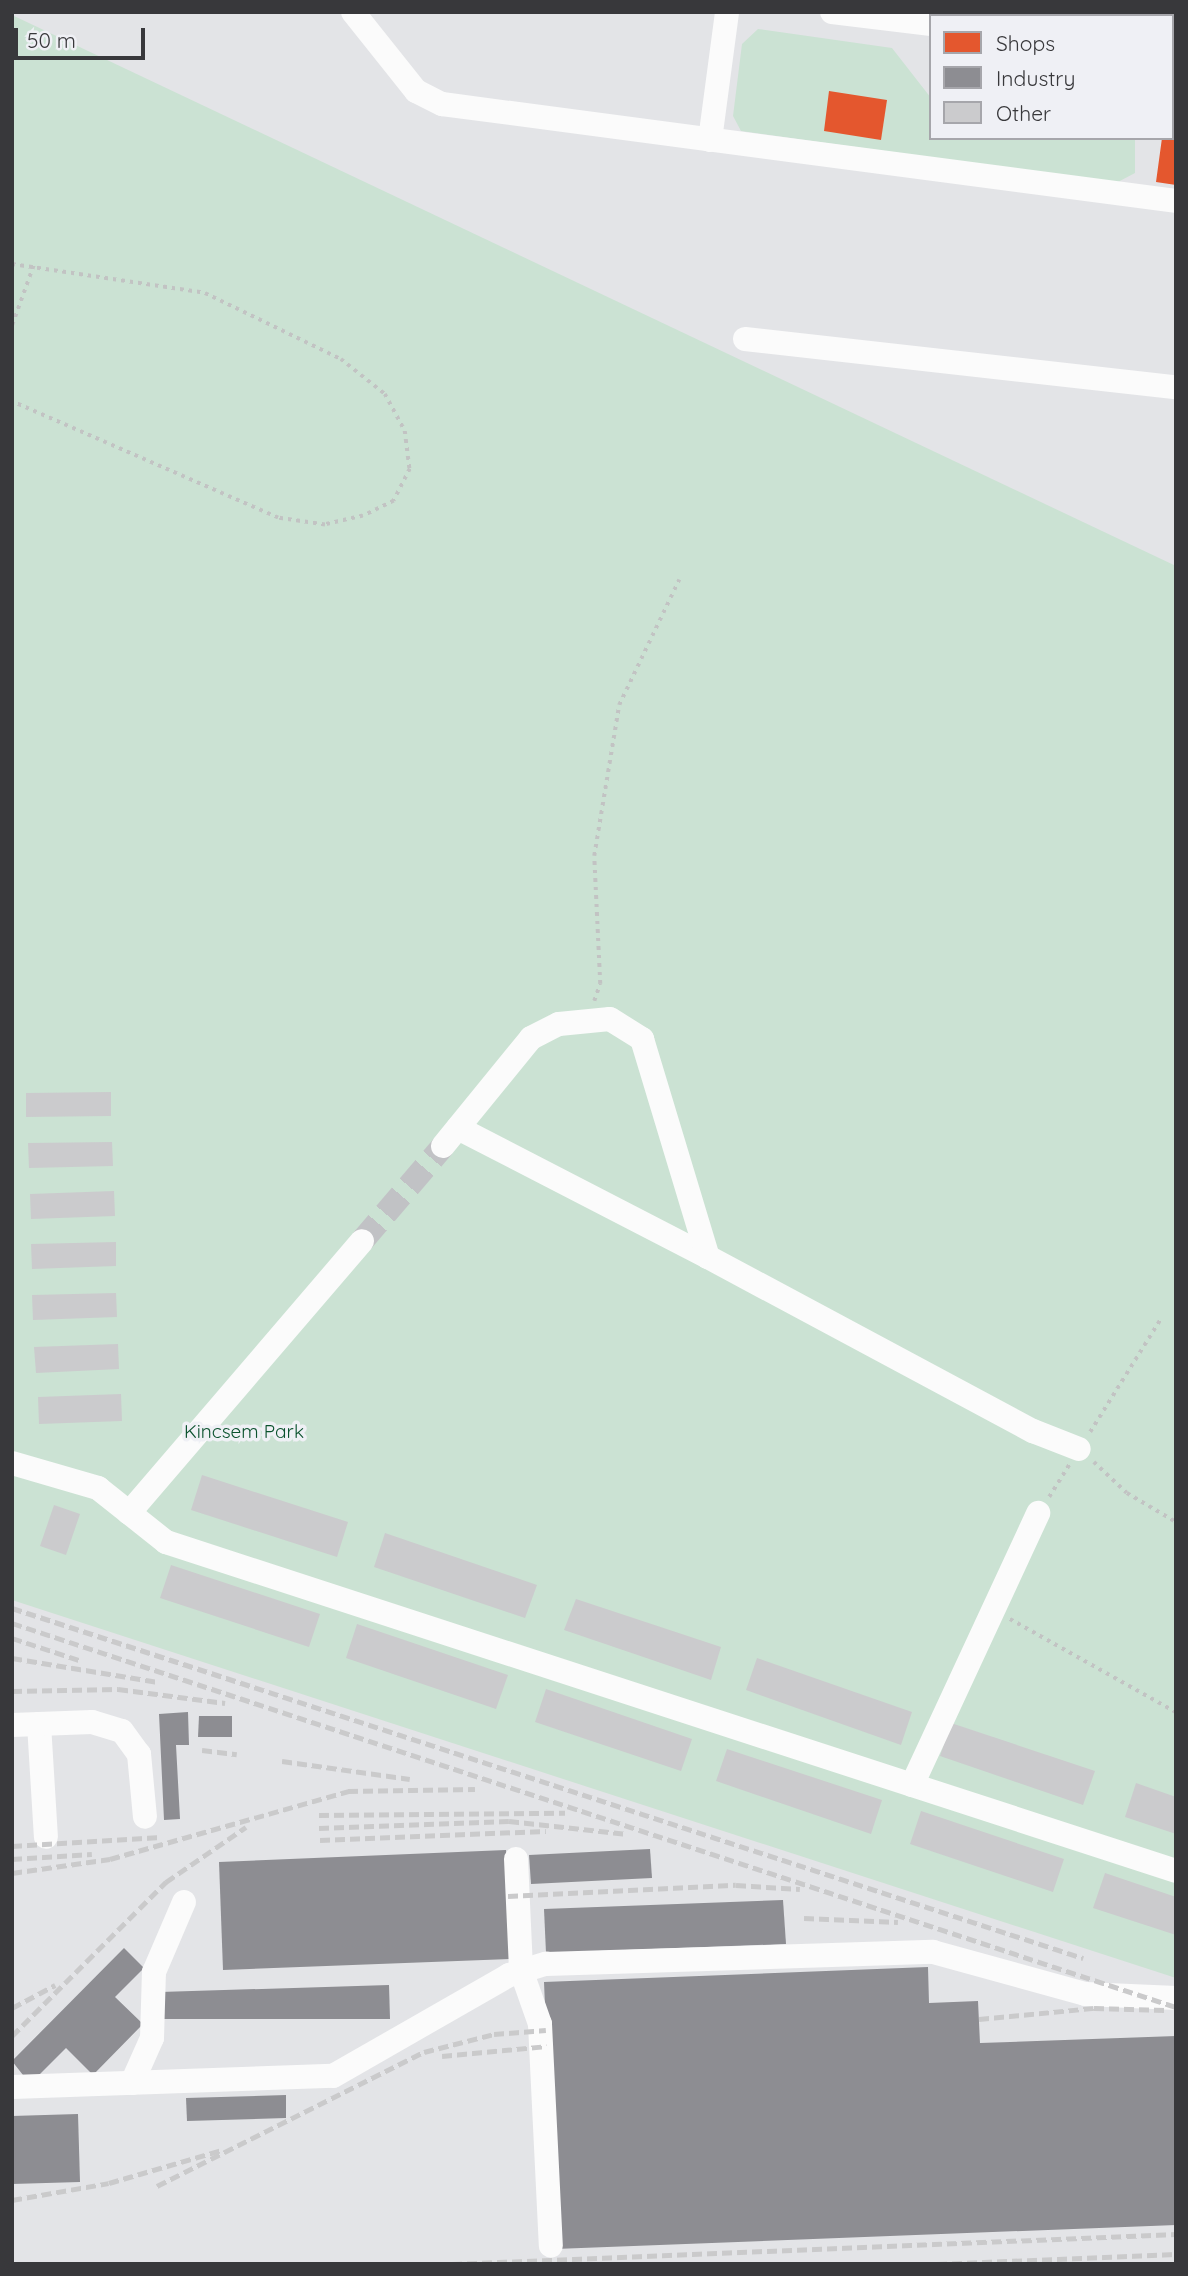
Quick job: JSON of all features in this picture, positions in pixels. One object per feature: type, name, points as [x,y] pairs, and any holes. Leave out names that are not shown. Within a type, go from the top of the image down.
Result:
[{"type":"lane","points":[[353,12],[416,91],[442,104],[1176,201]]},
{"type":"lane","points":[[710,140],[727,12]]},
{"type":"lane","points":[[832,12],[929,24]]},
{"type":"lane","points":[[745,339],[1176,387]]},
{"type":"lane","points":[[708,1257],[642,1039],[610,1019],[589,1017],[531,1038],[451,1137],[708,1257],[1033,1431],[1079,1449]]},
{"type":"lane","points":[[129,1513],[362,1241]]},
{"type":"lane","points":[[12,1463],[98,1488],[166,1542],[1176,1871]]},
{"type":"lane","points":[[912,1785],[994,1601],[1038,1513]]},
{"type":"lane","points":[[12,1725],[100,1723],[128,1736],[139,1754],[145,1817]]},
{"type":"lane","points":[[39,1724],[46,1837]]},
{"type":"lane","points":[[516,1859],[521,1970],[540,2025],[551,2246]]},
{"type":"lane","points":[[132,2083],[152,2038],[155,1972],[184,1902]]},
{"type":"lane","points":[[12,2087],[333,2076],[521,1970],[933,1952],[1085,1994],[1176,1997]]},
{"type":"path","points":[[12,264],[34,264],[205,293],[341,359],[385,394],[405,431],[410,468],[394,501],[363,516],[325,525],[278,518],[12,402]]},
{"type":"path","points":[[12,325],[34,264]]},
{"type":"path","points":[[589,1017],[600,984],[594,856],[619,705],[679,580]]},
{"type":"path","points":[[1101,1413],[1160,1320]]},
{"type":"path","points":[[1038,1513],[1079,1449],[1127,1493],[1176,1522]]},
{"type":"path","points":[[994,1601],[1017,1627],[1176,1712]]},
{"type":"green space","name":"Kincsem Park","points":[[12,15],[1176,566],[1176,1978],[12,1600]]},
{"type":"green space","points":[[758,29],[892,48],[929,95],[929,140],[1135,140],[1135,173],[1116,183],[741,131],[733,116],[742,44]]},
{"type":"building: Shops","points":[[829,91],[887,100],[881,140],[824,131]]},
{"type":"building: Shops","points":[[1174,102],[1176,185],[1156,182],[1162,140],[1174,140]]},
{"type":"building: Industry","points":[[188,1712],[189,1745],[176,1745],[180,1819],[164,1820],[159,1714]]},
{"type":"building: Industry","points":[[199,1716],[232,1716],[232,1737],[198,1737]]},
{"type":"building: Industry","points":[[650,1849],[652,1878],[531,1884],[529,1855]]},
{"type":"building: Industry","points":[[506,1850],[511,1959],[223,1970],[219,1862]]},
{"type":"building: Industry","points":[[783,1900],[786,1944],[546,1953],[544,1909]]},
{"type":"building: Industry","points":[[124,1948],[144,1968],[115,1997],[143,2024],[93,2075],[66,2048],[30,2084],[12,2061]]},
{"type":"building: Industry","points":[[928,1967],[929,2003],[978,2001],[980,2043],[1176,2036],[1176,2225],[555,2249],[544,1982]]},
{"type":"building: Industry","points":[[389,1985],[390,2019],[161,2019],[160,1992]]},
{"type":"building: Industry","points":[[286,2095],[286,2118],[187,2121],[186,2098]]},
{"type":"building: Industry","points":[[78,2114],[80,2182],[12,2184],[12,2116]]},
{"type":"building: Other","points":[[111,1092],[111,1116],[26,1117],[26,1093]]},
{"type":"building: Other","points":[[112,1142],[113,1166],[29,1168],[28,1143]]},
{"type":"building: Other","points":[[114,1191],[115,1216],[31,1219],[30,1194]]},
{"type":"building: Other","points":[[116,1242],[116,1266],[32,1269],[31,1244]]},
{"type":"building: Other","points":[[116,1293],[117,1317],[33,1320],[32,1295]]},
{"type":"building: Other","points":[[118,1344],[119,1369],[36,1373],[34,1347]]},
{"type":"building: Other","points":[[121,1394],[122,1421],[39,1424],[38,1397]]},
{"type":"building: Other","points":[[202,1475],[348,1522],[337,1557],[191,1510]]},
{"type":"building: Other","points":[[54,1505],[80,1514],[66,1555],[40,1546]]},
{"type":"building: Other","points":[[385,1533],[537,1585],[525,1618],[374,1567]]},
{"type":"building: Other","points":[[171,1565],[320,1614],[309,1647],[160,1598]]},
{"type":"building: Other","points":[[576,1599],[721,1647],[711,1680],[564,1630]]},
{"type":"building: Other","points":[[357,1624],[508,1675],[496,1709],[346,1658]]},
{"type":"building: Other","points":[[757,1658],[912,1712],[901,1745],[746,1690]]},
{"type":"building: Other","points":[[546,1689],[692,1739],[681,1771],[535,1722]]},
{"type":"building: Other","points":[[951,1723],[1095,1771],[1083,1805],[940,1756]]},
{"type":"building: Other","points":[[727,1749],[882,1800],[871,1834],[716,1781]]},
{"type":"building: Other","points":[[1136,1783],[1176,1797],[1176,1834],[1125,1817]]},
{"type":"building: Other","points":[[921,1811],[1064,1859],[1053,1892],[910,1844]]},
{"type":"building: Other","points":[[1105,1873],[1176,1897],[1176,1935],[1093,1908]]},
{"type":"tunnel","points":[[362,1241],[443,1146]]},
{"type":"railway","points":[[12,1608],[1083,1958]]},
{"type":"railway","points":[[12,1623],[1176,2007]]},
{"type":"railway","points":[[12,1638],[82,1661]]},
{"type":"railway","points":[[12,1658],[158,1682]]},
{"type":"railway","points":[[12,1691],[118,1689],[225,1703]]},
{"type":"railway","points":[[202,1750],[237,1754]]},
{"type":"railway","points":[[282,1761],[410,1779]]},
{"type":"railway","points":[[12,1873],[110,1859],[348,1791],[475,1789]]},
{"type":"railway","points":[[319,1815],[565,1813]]},
{"type":"railway","points":[[319,1828],[509,1821],[627,1834]]},
{"type":"railway","points":[[12,2036],[166,1882],[246,1827]]},
{"type":"railway","points":[[320,1840],[546,1831]]},
{"type":"railway","points":[[12,1846],[161,1837]]},
{"type":"railway","points":[[12,1859],[92,1854]]},
{"type":"railway","points":[[508,1896],[736,1885],[800,1889]]},
{"type":"railway","points":[[804,1918],[898,1922]]},
{"type":"railway","points":[[12,2008],[55,1985]]},
{"type":"railway","points":[[979,2019],[1094,2008],[1165,2010]]},
{"type":"railway","points":[[157,2186],[424,2052],[494,2034],[546,2030]]},
{"type":"railway","points":[[442,2056],[547,2046]]},
{"type":"railway","points":[[12,2200],[109,2183],[222,2150]]},
{"type":"railway","points":[[452,2264],[1176,2234]]},
{"type":"railway","points":[[937,2264],[1176,2254]]}]
